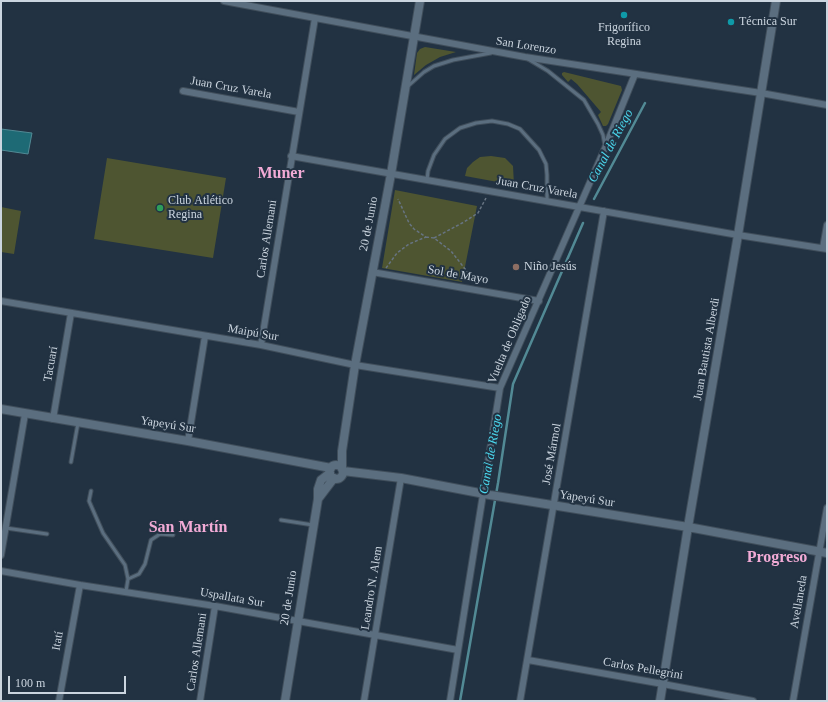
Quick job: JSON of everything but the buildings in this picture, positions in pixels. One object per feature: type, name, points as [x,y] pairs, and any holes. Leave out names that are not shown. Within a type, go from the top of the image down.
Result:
[{"type":"street","name":"San Lorenzo","points":[[224,1],[261,4],[315,18],[495,52],[761,93],[827,105]]},
{"type":"street","name":"20 de Junio","points":[[343,470],[342,451],[355,365],[391,174],[420,1]]},
{"type":"street","name":"Juan Bautista Alberdi","points":[[660,701],[776,1]]},
{"type":"street","name":"Carlos Allemani","points":[[261,345],[315,18]]},
{"type":"street","name":"Vuelta de Obligado","points":[[450,701],[487,494],[500,388],[580,207],[635,74]]},
{"type":"street","name":"Juan Cruz Varela","points":[[183,91],[299,112]]},
{"type":"street","name":"Juan Cruz Varela","points":[[291,156],[738,235],[825,248]]},
{"type":"street","name":"José Mármol","points":[[520,701],[555,506],[604,211]]},
{"type":"street","points":[[825,248],[827,225]]},
{"type":"street","name":"Sol de Mayo","points":[[372,272],[539,301]]},
{"type":"street","name":"Maipú Sur","points":[[1,301],[261,345],[355,365],[500,388]]},
{"type":"street","name":"Tacuarí","points":[[53,419],[72,313]]},
{"type":"street","points":[[188,440],[205,336]]},
{"type":"street","name":"Yapeyú Sur","points":[[1,410],[188,440],[332,471],[340,466],[343,470],[401,478],[501,497],[688,527],[823,552]]},
{"type":"street","points":[[1,555],[26,414]]},
{"type":"street","name":"20 de Junio","points":[[285,701],[319,485],[324,476],[332,471],[342,451]]},
{"type":"street","points":[[332,471],[341,477],[343,470]]},
{"type":"street","name":"Leandro N. Alem","points":[[364,701],[401,478]]},
{"type":"street","name":"Avellaneda","points":[[793,701],[823,552],[827,508]]},
{"type":"street","name":"Uspallata Sur","points":[[1,571],[298,620],[458,650]]},
{"type":"street","name":"Itatí","points":[[59,701],[80,585]]},
{"type":"street","name":"Carlos Allemani","points":[[200,701],[215,606]]},
{"type":"street","name":"Carlos Pellegrini","points":[[528,660],[753,701]]},
{"type":"lane","points":[[406,88],[424,72],[434,66],[453,60],[495,52]]},
{"type":"lane","points":[[524,57],[548,71],[584,100],[603,135],[605,148]]},
{"type":"lane","points":[[427,180],[428,171],[434,155],[445,139],[460,128],[476,123],[492,121],[508,124],[520,129],[539,150],[546,164],[547,201]]},
{"type":"lane","points":[[71,462],[78,423]]},
{"type":"lane","points":[[91,492],[89,501],[103,533],[125,565],[128,580],[126,592]]},
{"type":"lane","points":[[281,520],[313,526]]},
{"type":"lane","points":[[6,528],[47,534]]},
{"type":"lane","points":[[128,580],[139,574],[145,564],[151,540],[160,534],[173,535]]},
{"type":"path","points":[[434,238],[478,213],[490,192]]},
{"type":"path","points":[[398,199],[409,223],[414,229],[426,237],[434,238],[451,251],[469,274]]},
{"type":"path","points":[[382,273],[398,253],[409,244],[426,237]]},
{"type":"shaded area","points":[[425,47],[456,52],[440,57],[426,65],[414,75],[417,53],[420,49]]},
{"type":"shaded area","points":[[564,72],[621,86],[622,90],[606,126],[603,126],[598,115],[601,112],[577,84],[571,79],[568,82],[562,75]]},
{"type":"shaded area","points":[[1,129],[32,133],[28,154],[1,150]]},
{"type":"shaded area","points":[[491,156],[505,158],[513,166],[514,185],[465,176],[467,168],[473,162],[480,157]]},
{"type":"shaded area","name":"Club Atlético Regina","points":[[107,158],[226,178],[213,258],[94,239]]},
{"type":"shaded area","points":[[395,190],[477,206],[462,282],[382,268]]},
{"type":"shaded area","points":[[1,207],[21,211],[14,254],[1,252]]},
{"type":"waterway","name":"Canal de Riego","points":[[594,199],[645,103]]},
{"type":"waterway","name":"Canal de Riego","points":[[460,701],[498,483],[513,384],[583,223]]},
{"type":"place","name":"Frigorífico Regina","points":[[624,15]]},
{"type":"place","name":"Técnica Sur","points":[[731,22]]},
{"type":"place","name":"Club Atlético Regina","points":[[160,208]]},
{"type":"place","name":"Niño Jesús","points":[[516,267]]},
{"type":"district","name":"Muner","points":[[281,174]]},
{"type":"district","name":"San Martín","points":[[188,528]]},
{"type":"district","name":"Progreso","points":[[777,558]]}]
